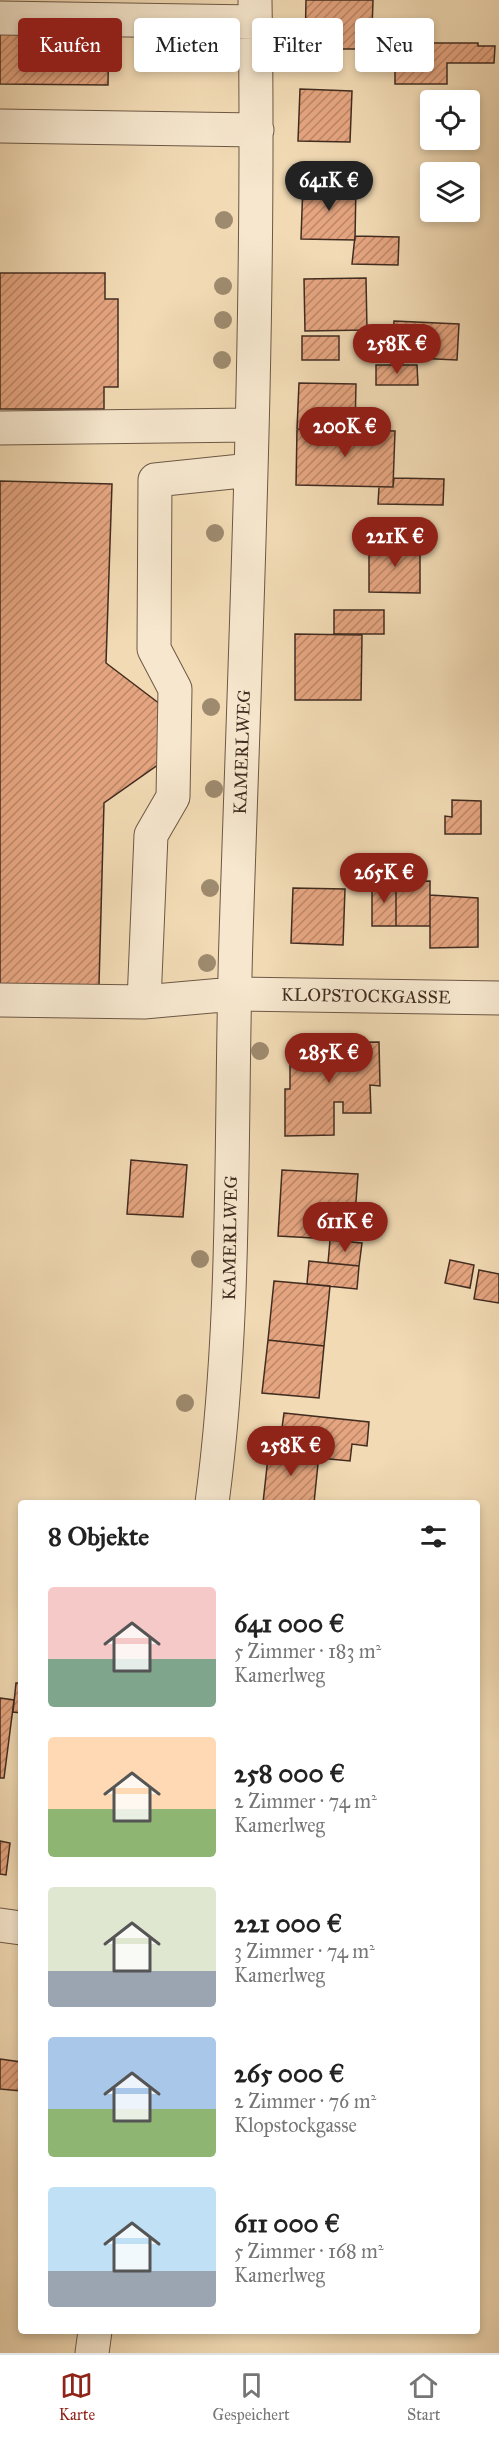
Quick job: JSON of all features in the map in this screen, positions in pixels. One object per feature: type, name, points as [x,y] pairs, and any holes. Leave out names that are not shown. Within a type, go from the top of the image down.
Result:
[{"type":"street","points":[[0,18],[255,11]]},
{"type":"street","name":"KAMERLWEG","points":[[212,1500],[222,1429],[230,1286],[234,994],[251,470],[257,130],[255,11]]},
{"type":"street","points":[[0,126],[257,130]]},
{"type":"street","points":[[0,428],[251,425]]},
{"type":"street","points":[[144,1002],[151,835],[173,797],[175,689],[154,649],[156,480],[251,470]]},
{"type":"street","name":"KLOPSTOCKGASSE","points":[[0,1000],[144,1002],[234,994],[499,998]]},
{"type":"street","points":[[0,1925],[18,1928]]},
{"type":"street","points":[[92,2353],[95,2334]]},
{"type":"building","points":[[306,0],[373,0],[372,18],[355,18],[355,49],[343,49],[343,18],[306,18]]},
{"type":"building","points":[[0,23],[18,23],[18,72],[108,72],[108,85],[0,84]]},
{"type":"building","points":[[434,43],[478,43],[478,46],[495,46],[494,63],[447,63],[447,84],[395,84],[395,72],[434,72]]},
{"type":"building","points":[[300,89],[352,91],[350,142],[298,141]]},
{"type":"building","points":[[303,183],[356,184],[355,240],[301,239]]},
{"type":"building","points":[[355,236],[399,237],[398,265],[352,264]]},
{"type":"building","points":[[0,273],[105,273],[105,299],[118,299],[118,387],[104,387],[104,409],[0,409]]},
{"type":"building","points":[[366,278],[367,330],[305,331],[304,279]]},
{"type":"building","points":[[394,321],[459,324],[457,360],[392,357]]},
{"type":"building","points":[[302,336],[339,336],[339,360],[302,360]]},
{"type":"building","points":[[376,365],[417,365],[418,385],[376,385]]},
{"type":"building","points":[[299,383],[356,384],[355,430],[297,429]]},
{"type":"building","points":[[297,429],[395,431],[393,487],[296,485]]},
{"type":"building","points":[[394,478],[444,479],[443,505],[378,504],[379,487],[393,487]]},
{"type":"building","points":[[0,481],[112,484],[106,663],[160,704],[159,764],[104,803],[99,985],[0,984]]},
{"type":"building","points":[[395,539],[417,539],[417,546],[420,546],[420,593],[369,592],[369,546],[395,546]]},
{"type":"building","points":[[334,610],[384,610],[384,634],[334,634]]},
{"type":"building","points":[[295,634],[362,635],[361,700],[295,700]]},
{"type":"building","points":[[452,800],[481,801],[481,834],[445,834],[445,816],[452,817]]},
{"type":"building","points":[[430,881],[430,926],[396,926],[396,882]]},
{"type":"building","points":[[372,882],[396,882],[396,926],[372,926]]},
{"type":"building","points":[[293,888],[345,889],[343,945],[291,943]]},
{"type":"building","points":[[430,895],[478,898],[478,947],[430,948]]},
{"type":"building","points":[[379,1042],[380,1086],[370,1085],[371,1113],[343,1113],[343,1102],[334,1102],[334,1135],[285,1136],[285,1089],[290,1089],[290,1043]]},
{"type":"building","points":[[131,1160],[187,1165],[183,1217],[127,1214]]},
{"type":"building","points":[[282,1170],[358,1174],[355,1215],[334,1214],[332,1239],[278,1236]]},
{"type":"building","points":[[330,1240],[362,1243],[359,1266],[328,1263]]},
{"type":"building","points":[[450,1260],[474,1265],[470,1288],[445,1283]]},
{"type":"building","points":[[309,1261],[359,1266],[357,1289],[307,1284]]},
{"type":"building","points":[[479,1270],[499,1274],[499,1303],[474,1299]]},
{"type":"building","points":[[274,1281],[330,1286],[324,1346],[268,1340]]},
{"type":"building","points":[[268,1340],[324,1346],[319,1398],[262,1393]]},
{"type":"building","points":[[284,1413],[369,1422],[367,1446],[352,1444],[350,1461],[319,1458],[319,1454],[279,1450]]},
{"type":"building","points":[[269,1448],[319,1454],[314,1500],[263,1500]]},
{"type":"building","points":[[16,1683],[18,1683],[18,1713],[13,1712]]},
{"type":"building","points":[[0,1698],[14,1700],[4,1778],[0,1778]]},
{"type":"building","points":[[0,1841],[10,1843],[6,1875],[0,1874]]},
{"type":"building","points":[[0,2059],[18,2062],[18,2091],[0,2089]]}]
